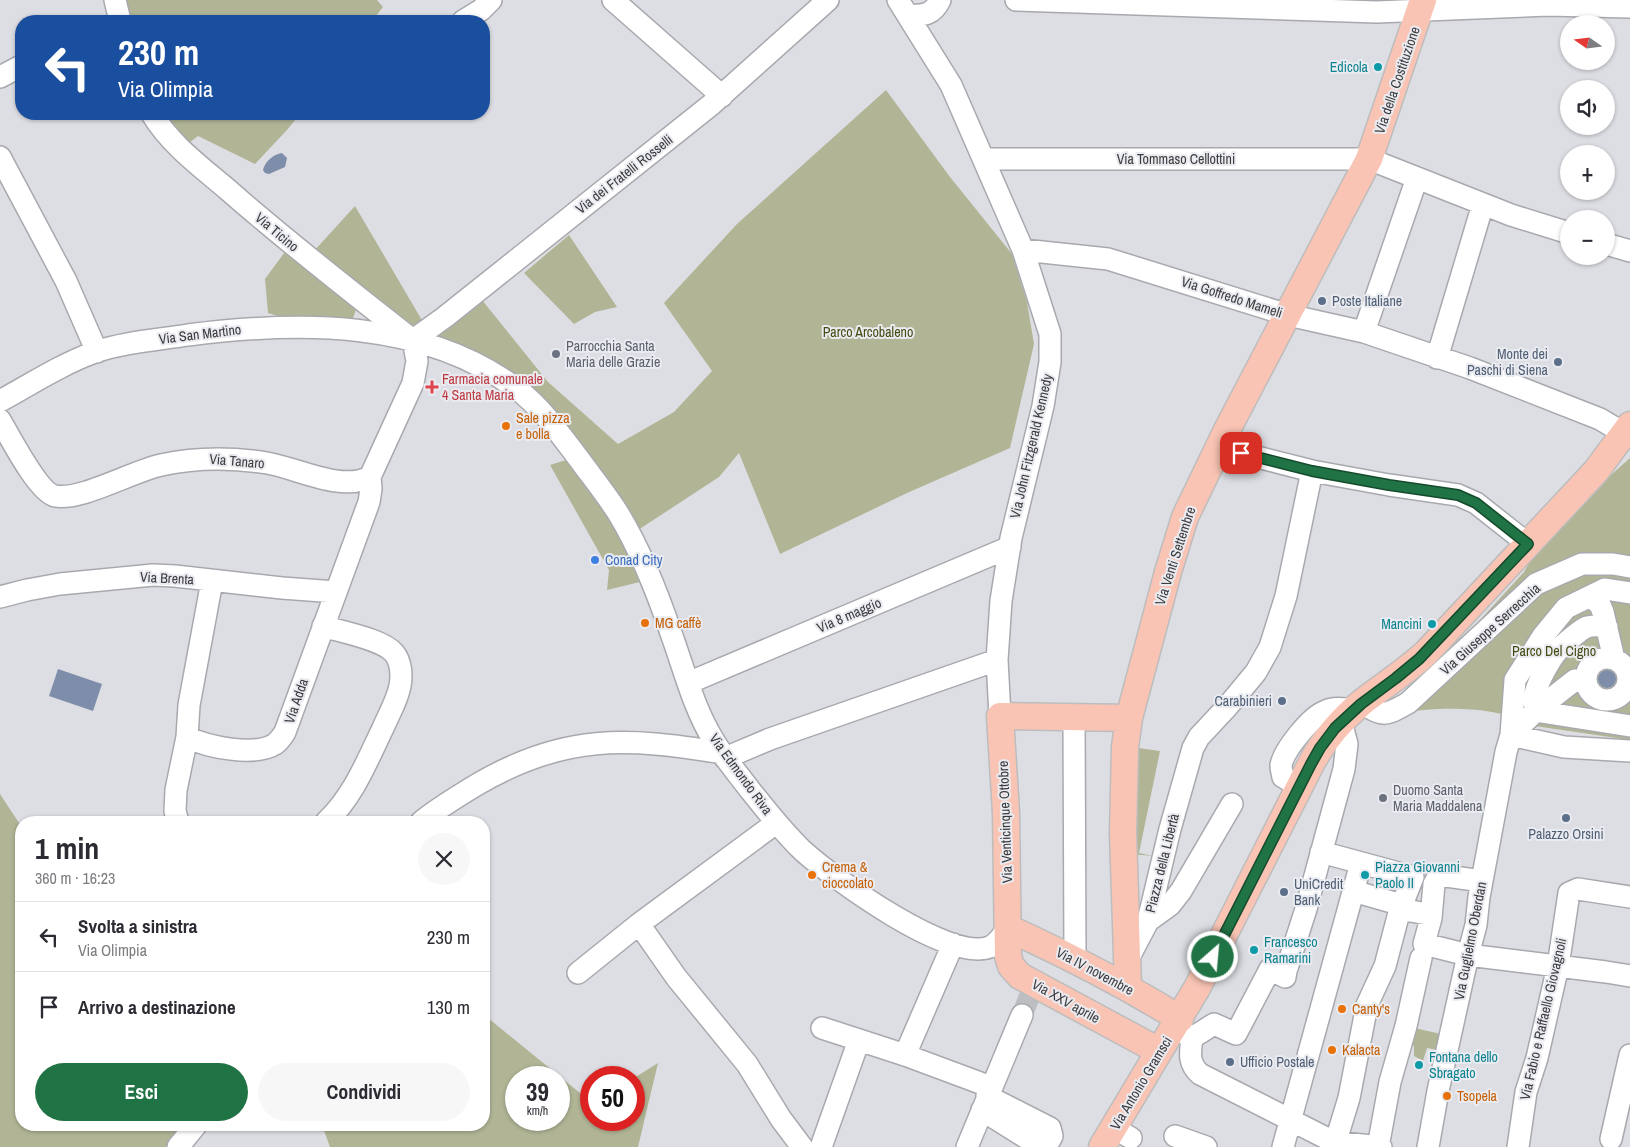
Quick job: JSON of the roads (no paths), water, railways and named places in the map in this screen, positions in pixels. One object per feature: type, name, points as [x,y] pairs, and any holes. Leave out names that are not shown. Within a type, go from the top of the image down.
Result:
[{"type":"main road","name":"Via della Costituzione","points":[[1369,159],[1422,5]]},
{"type":"main road","name":"Via Venti Settembre","points":[[1127,962],[1123,825],[1125,747],[1129,718],[1180,531],[1218,447],[1369,159]]},
{"type":"main road","name":"Via Antonio Gramsci","points":[[1116,1138],[1158,1051],[1182,1028],[1206,971],[1320,748],[1352,712],[1419,659],[1596,471],[1627,429]]},
{"type":"main road","points":[[1000,716],[1129,718]]},
{"type":"main road","name":"Via Venticinque Ottobre","points":[[1000,716],[1006,813],[1008,928]]},
{"type":"main road","name":"Via IV novembre","points":[[1008,928],[1075,959],[1128,987],[1182,1028]]},
{"type":"main road","name":"Via XXV aprile","points":[[1008,928],[1008,956],[1011,966],[1033,989],[1158,1051]]},
{"type":"main road","name":"Piazza della Libertà","points":[[1127,962],[1128,987]]},
{"type":"street","points":[[473,15],[491,0]]},
{"type":"street","points":[[612,0],[722,96]]},
{"type":"street","name":"Via dei Fratelli Rosselli","points":[[413,340],[445,317],[722,96],[828,0]]},
{"type":"street","points":[[903,8],[923,15],[932,12],[940,0]]},
{"type":"street","points":[[1016,0],[1377,12],[1422,5],[1630,6]]},
{"type":"street","name":"Via John Fitzgerald Kennedy","points":[[903,8],[951,85],[1023,250],[1050,334],[1047,384],[1037,435],[1010,547],[1001,601],[997,660],[1000,716]]},
{"type":"street","points":[[0,77],[15,69]]},
{"type":"street","name":"Via Ticino","points":[[156,120],[179,147],[288,243],[413,340]]},
{"type":"street","points":[[0,157],[72,295],[97,352]]},
{"type":"street","name":"Via Tommaso Cellottini","points":[[984,159],[1369,159]]},
{"type":"street","points":[[1369,159],[1483,204],[1560,230]]},
{"type":"street","points":[[1364,332],[1417,178]]},
{"type":"street","points":[[1437,358],[1483,204]]},
{"type":"street","points":[[1615,247],[1630,251]]},
{"type":"street","name":"Via Goffredo Mameli","points":[[1023,250],[1108,259],[1288,315],[1364,332],[1470,368],[1627,429]]},
{"type":"street","name":"Via San Martino","points":[[0,401],[64,366],[97,352],[135,342],[271,327],[341,330],[413,340]]},
{"type":"street","points":[[370,477],[413,383],[417,361],[413,340]]},
{"type":"street","name":"Via Edmondo Riva","points":[[413,340],[457,354],[495,375],[533,402],[553,424],[606,495],[622,521],[655,590],[702,718],[723,755],[776,823],[802,850],[848,886],[914,927],[953,944],[976,948],[988,947],[996,942],[1008,928]]},
{"type":"street","name":"Via Tanaro","points":[[0,420],[40,486],[55,496],[68,496],[92,490],[159,465],[202,458],[267,463],[324,478],[345,481],[358,481],[370,477]]},
{"type":"street","points":[[1218,447],[1312,471],[1463,496],[1476,503],[1528,544]]},
{"type":"street","name":"Piazza della Libertà","points":[[1127,962],[1148,921],[1165,846],[1191,752],[1200,737],[1256,672],[1273,640],[1290,579],[1299,525],[1312,471]]},
{"type":"street","name":"Via Adda","points":[[187,736],[205,744],[242,750],[267,748],[274,744],[285,732],[369,502],[370,477]]},
{"type":"street","name":"Via 8 maggio","points":[[688,683],[1010,547]]},
{"type":"street","name":"Via Giuseppe Serrecchia","points":[[1352,712],[1380,714],[1392,712],[1408,703],[1536,584],[1582,564],[1613,564],[1626,567]]},
{"type":"street","points":[[1626,567],[1630,586]]},
{"type":"street","name":"Via Brenta","points":[[0,597],[52,585],[142,576],[175,576],[336,592]]},
{"type":"street","points":[[177,816],[174,801],[187,736],[189,705],[212,581]]},
{"type":"street","points":[[1614,659],[1598,592],[1630,593]]},
{"type":"street","name":"Via Guglielmo Oberdan","points":[[1428,1147],[1438,1092],[1476,925],[1482,881],[1506,752],[1511,735],[1515,680],[1543,636],[1566,608],[1598,592]]},
{"type":"street","points":[[323,626],[368,639],[387,647],[399,662],[401,678],[396,700],[354,787],[332,816]]},
{"type":"street","points":[[1607,627],[1588,626],[1559,649],[1542,674],[1534,700],[1536,707],[1541,712],[1630,726]]},
{"type":"street","points":[[1511,735],[1538,709],[1581,679],[1594,662],[1607,658],[1614,659],[1624,666],[1629,679],[1624,691],[1612,699],[1605,700],[1592,694],[1581,679],[1563,673],[1552,661]]},
{"type":"street","points":[[428,816],[496,774],[524,760],[568,747],[602,743],[641,742],[678,746],[723,755],[997,660]]},
{"type":"street","points":[[1352,712],[1346,739],[1346,756],[1306,909],[1285,977],[1270,969],[1236,1034],[1214,1024],[1182,1028],[1190,1059],[1196,1070],[1336,1144],[1369,1146],[1406,1026],[1431,918],[1434,884],[1439,874],[1482,881]]},
{"type":"street","points":[[1074,716],[1075,959]]},
{"type":"street","points":[[1511,735],[1564,747],[1630,751]]},
{"type":"street","points":[[1148,921],[1170,905],[1181,892],[1232,804]]},
{"type":"street","points":[[578,973],[639,924],[776,823]]},
{"type":"street","points":[[1321,852],[1413,877],[1402,904],[1354,891]]},
{"type":"street","points":[[1283,1147],[1361,863]]},
{"type":"street","name":"Via Fabio e Raffaello Giovagnoli","points":[[1518,1147],[1526,1092],[1537,1058],[1558,966],[1569,892],[1578,889],[1630,897]]},
{"type":"street","points":[[1336,1144],[1349,1098],[1367,1004],[1372,997],[1385,966],[1400,909],[1427,914],[1431,918]]},
{"type":"street","points":[[639,924],[676,977],[747,1064],[781,1119],[802,1147]]},
{"type":"street","points":[[905,1055],[953,944]]},
{"type":"street","points":[[1423,949],[1630,976]]},
{"type":"street","points":[[967,1147],[1022,1014]]},
{"type":"street","points":[[822,1028],[905,1055],[987,1098],[1050,1128],[1052,1136],[1046,1147]]},
{"type":"street","points":[[821,1147],[859,1040]]},
{"type":"street","points":[[1616,1143],[1630,1055]]},
{"type":"street","points":[[987,1098],[1041,1147]]},
{"type":"street","points":[[178,1147],[191,1131]]},
{"type":"street","points":[[1175,1136],[1206,1147]]},
{"type":"water","points":[[282,153],[287,158],[285,167],[269,174],[265,173],[263,170],[268,161]]},
{"type":"water","points":[[58,669],[102,684],[93,711],[49,696]]},
{"type":"water","points":[[1603,670],[1611,670],[1616,675],[1614,686],[1603,688],[1598,683],[1598,675]]},
{"type":"tunnel","points":[[1022,1015],[1030,995]]},
{"type":"place","name":"Edicola","points":[[1378,67]]},
{"type":"place","name":"Poste Italiane","points":[[1322,301]]},
{"type":"place","name":"Parrocchia Santa Maria delle Grazie","points":[[556,354]]},
{"type":"place","name":"Monte dei Paschi di Siena","points":[[1558,362]]},
{"type":"place","name":"Farmacia comunale 4 Santa Maria","points":[[432,387]]},
{"type":"place","name":"Sale pizza e bolla","points":[[506,426]]},
{"type":"place","name":"Conad City","points":[[595,560]]},
{"type":"place","name":"MG caffè","points":[[645,623]]},
{"type":"place","name":"Mancini","points":[[1432,624]]},
{"type":"place","name":"Carabinieri","points":[[1282,701]]},
{"type":"place","name":"Duomo Santa Maria Maddalena","points":[[1383,798]]},
{"type":"place","name":"Palazzo Orsini","points":[[1566,818]]},
{"type":"place","name":"Crema & cioccolato","points":[[812,875]]},
{"type":"place","name":"Piazza Giovanni Paolo II","points":[[1365,875]]},
{"type":"place","name":"UniCredit Bank","points":[[1284,892]]},
{"type":"place","name":"Francesco Ramarini","points":[[1254,950]]},
{"type":"place","name":"Canty's","points":[[1342,1009]]},
{"type":"place","name":"Kalacta","points":[[1332,1050]]},
{"type":"place","name":"Ufficio Postale","points":[[1230,1062]]},
{"type":"place","name":"Fontana dello Sbragato","points":[[1419,1065]]},
{"type":"place","name":"Tsopela","points":[[1447,1096]]},
{"type":"park label","name":"Parco Arcobaleno","points":[[868,332]]},
{"type":"park label","name":"Parco Del Cigno","points":[[1554,651]]}]
